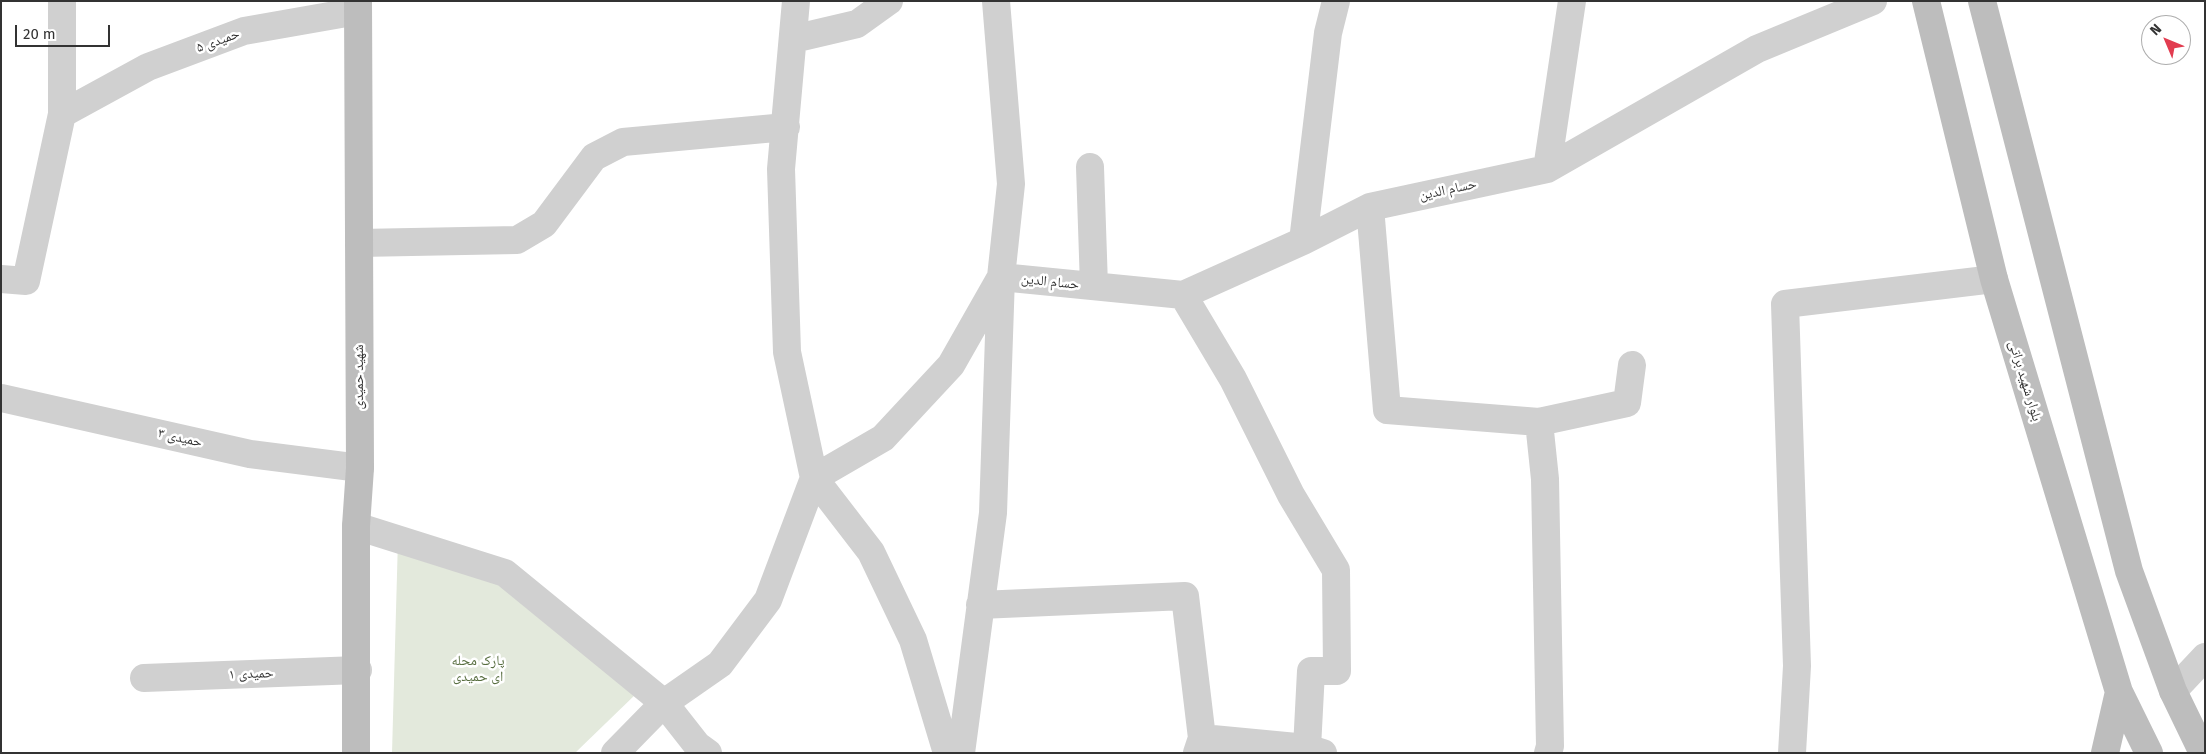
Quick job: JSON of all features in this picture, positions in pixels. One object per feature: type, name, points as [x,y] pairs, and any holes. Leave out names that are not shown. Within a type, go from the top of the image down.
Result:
[{"type":"main road","name":"بلوار شهید براتی","points":[[1926,1],[1994,279],[2118,692],[2149,753]]},
{"type":"main road","points":[[1982,1],[2129,571],[2173,691],[2203,751]]},
{"type":"main road","name":"شهید حمیدی","points":[[356,753],[358,670],[356,526],[360,468],[358,6]]},
{"type":"main road","points":[[2105,753],[2118,692]]},
{"type":"street","points":[[1,279],[26,281],[62,114],[62,1]]},
{"type":"street","points":[[796,1],[781,169],[787,352],[814,478],[871,552],[914,640],[947,753]]},
{"type":"street","points":[[793,39],[857,24],[889,1]]},
{"type":"street","points":[[961,753],[993,513],[1001,277],[1011,184],[996,1]]},
{"type":"street","points":[[1303,241],[1328,33],[1336,1]]},
{"type":"street","points":[[1547,169],[1572,1]]},
{"type":"street","name":"حسام الدین","points":[[1001,277],[1183,295],[1303,241],[1370,207],[1547,169],[1757,49],[1874,1]]},
{"type":"street","name":"حمیدی ۵","points":[[62,114],[148,67],[244,31],[358,6]]},
{"type":"street","points":[[359,243],[517,240],[544,224],[594,157],[623,142],[786,127]]},
{"type":"street","points":[[1090,166],[1094,286]]},
{"type":"street","points":[[1370,207],[1387,410],[1539,422],[1627,403],[1632,364]]},
{"type":"street","points":[[615,753],[664,703],[720,664],[768,600],[814,478],[883,438],[951,365],[1001,277]]},
{"type":"street","points":[[1792,753],[1797,666],[1785,304],[1994,279]]},
{"type":"street","points":[[980,605],[1185,596],[1200,745],[1315,750],[1311,671],[1337,671],[1336,570],[1291,495],[1232,379],[1183,295]]},
{"type":"street","name":"حمیدی ۳","points":[[1,398],[250,454],[360,468]]},
{"type":"street","points":[[1539,422],[1545,479],[1550,746],[1548,753]]},
{"type":"street","points":[[356,526],[505,573],[664,703],[697,745],[708,753]]},
{"type":"street","points":[[2173,691],[2205,657]]},
{"type":"street","name":"حمیدی ۱","points":[[144,678],[358,670]]},
{"type":"green space","name":"پارک محله ای حمیدی","points":[[398,539],[481,571],[637,693],[575,753],[392,753]]}]
